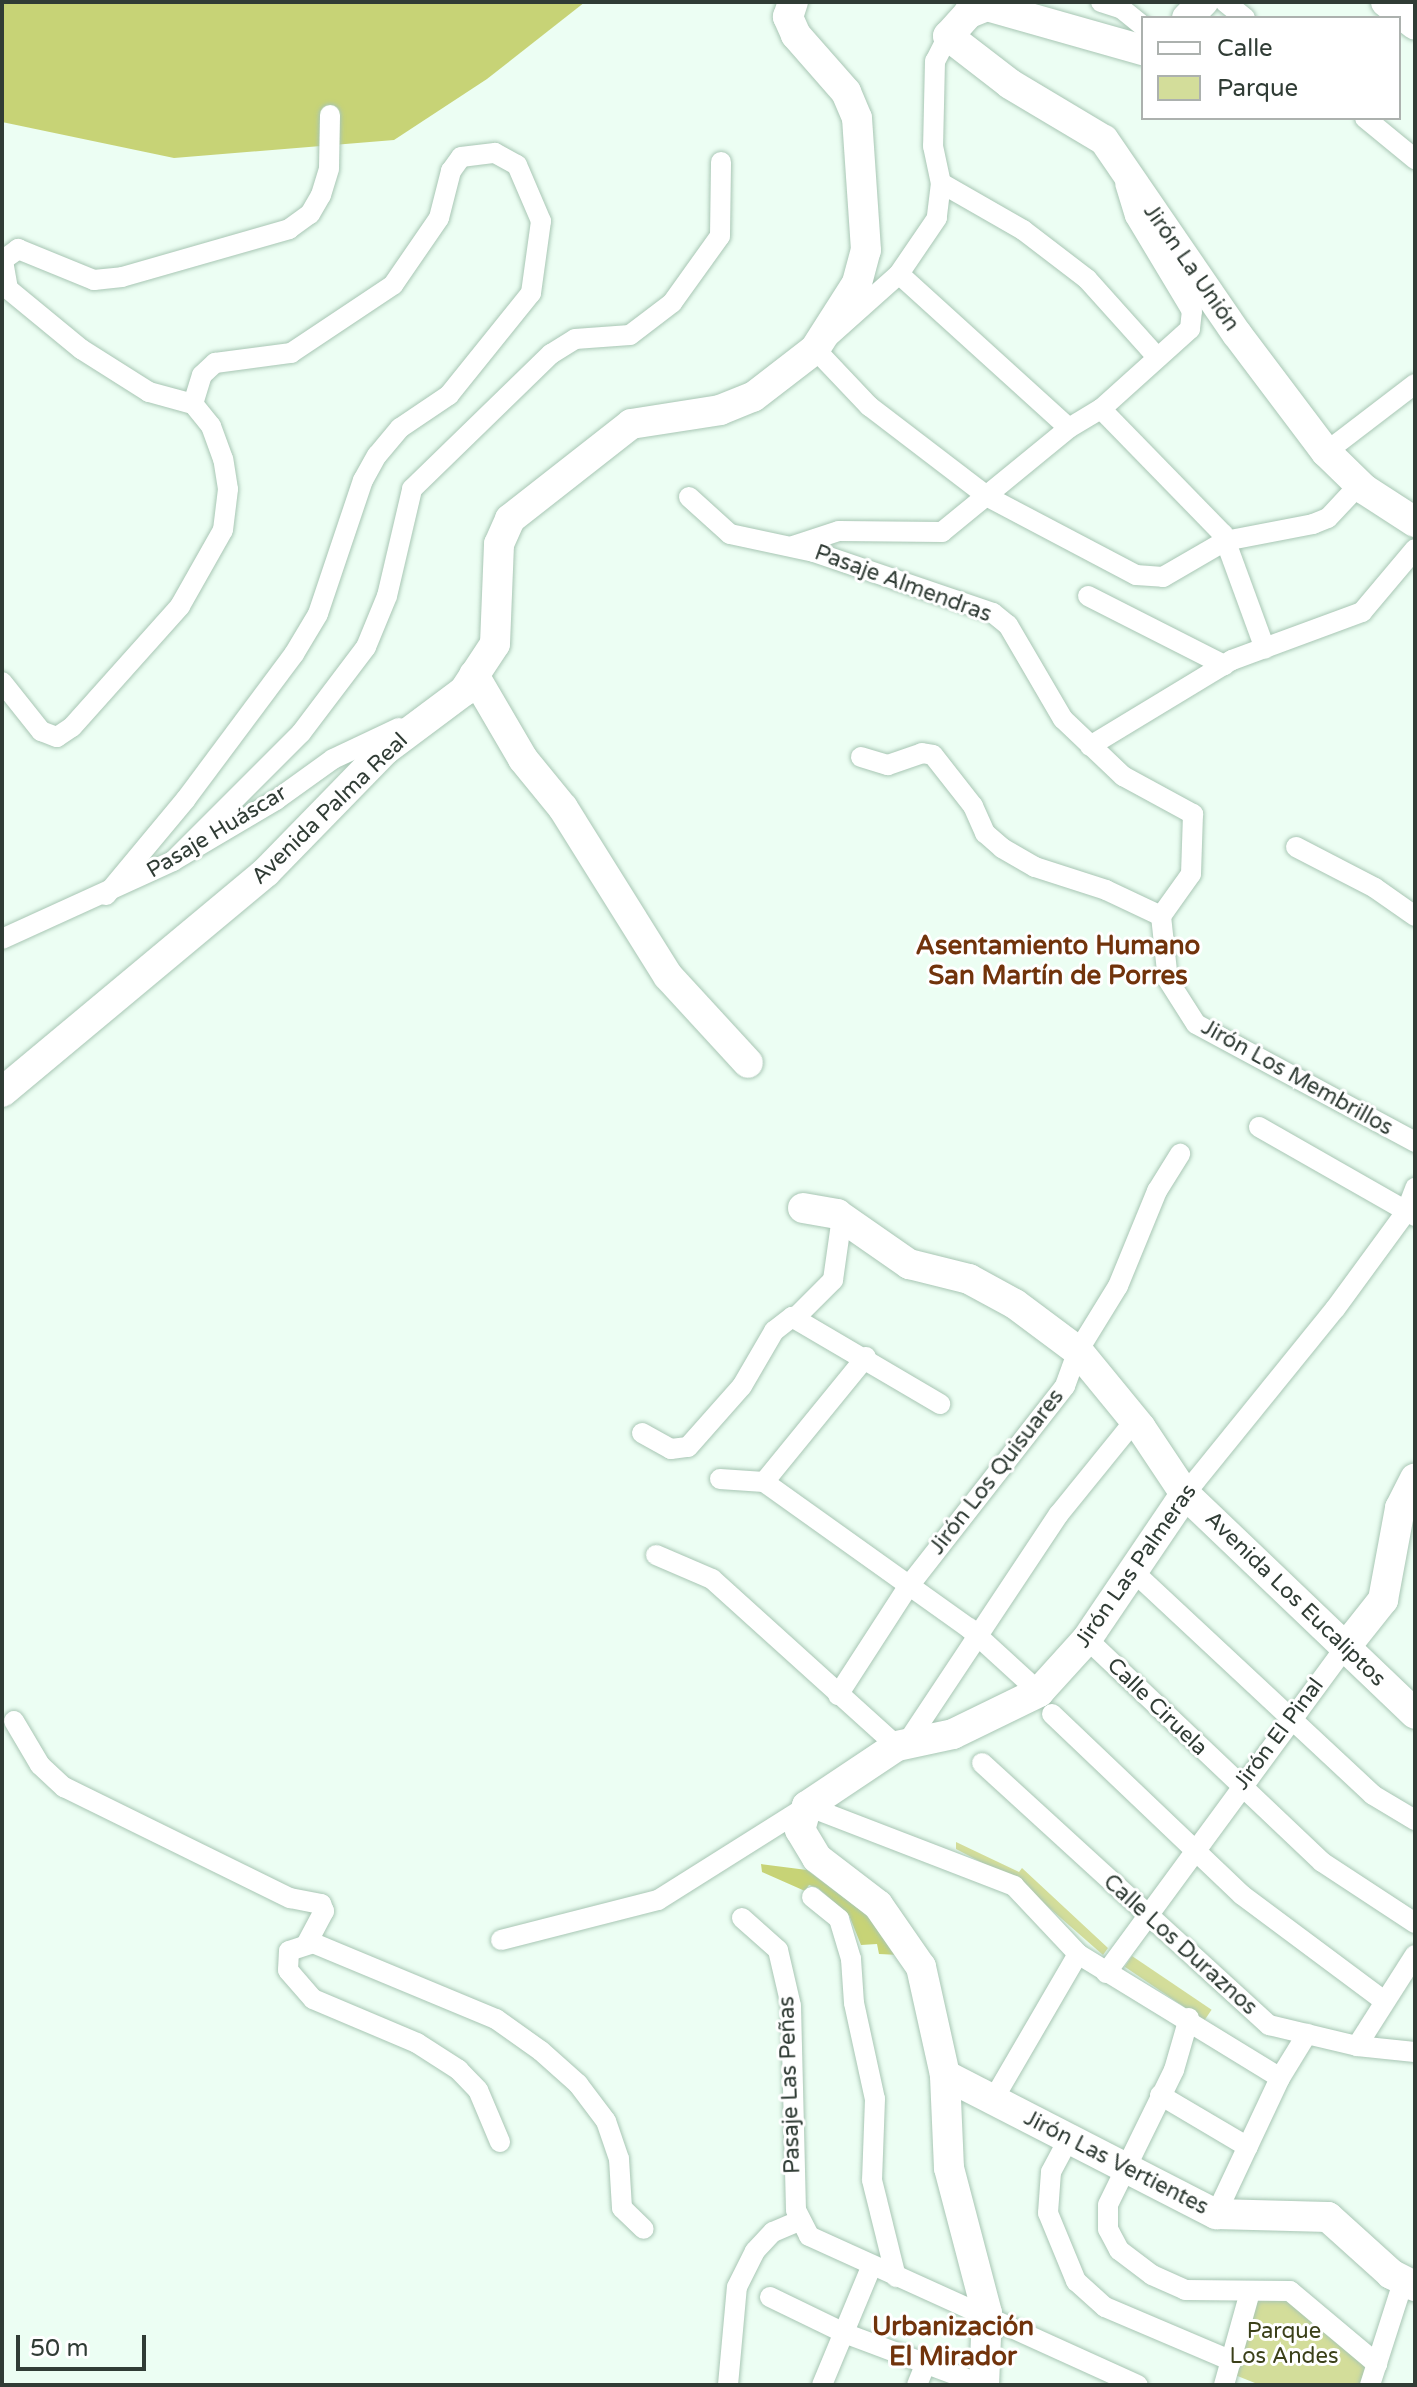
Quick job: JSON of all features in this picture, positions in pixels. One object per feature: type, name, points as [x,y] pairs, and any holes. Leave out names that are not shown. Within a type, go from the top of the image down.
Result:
[{"type":"main road","name":"Avenida Palma Real","points":[[2,1092],[266,872],[385,750],[464,691],[495,644],[499,544],[510,519],[631,424],[720,410],[753,397],[815,349],[857,283],[866,250],[857,118],[846,92],[796,35],[788,17],[793,2]]},
{"type":"main road","points":[[948,36],[981,4],[1141,49]]},
{"type":"main road","name":"Jirón La Unión","points":[[948,36],[1010,84],[1104,140],[1237,334],[1326,452],[1359,485],[1415,522]]},
{"type":"main road","points":[[474,675],[523,759],[563,808],[668,976],[748,1063]]},
{"type":"main road","name":"Avenida Los Eucaliptos","points":[[803,1208],[842,1217],[909,1264],[969,1279],[1015,1304],[1078,1351],[1135,1420],[1185,1494],[1415,1714]]},
{"type":"main road","name":"Jirón El Pinal","points":[[1344,1649],[1383,1600],[1400,1508],[1415,1479]]},
{"type":"main road","name":"Jirón Las Palmeras","points":[[807,1806],[902,1745],[953,1734],[1046,1703],[1185,1494]]},
{"type":"main road","points":[[807,1806],[800,1830],[817,1858],[878,1905],[921,1967],[945,2075],[949,2168],[987,2313],[983,2385]]},
{"type":"main road","name":"Jirón Las Vertientes","points":[[945,2075],[1122,2169],[1216,2214],[1328,2217],[1409,2284]]},
{"type":"street","points":[[1101,2],[1122,9],[1141,24]]},
{"type":"street","points":[[1225,2],[1242,16]]},
{"type":"street","points":[[948,36],[935,61],[933,146],[941,183],[937,218],[899,274],[815,349],[869,406],[988,497],[1150,578],[1163,577],[1225,541],[1313,524],[1328,518],[1359,485]]},
{"type":"street","points":[[2,682],[41,731],[57,737],[72,727],[180,606],[223,530],[228,489],[211,426],[193,404],[149,392],[81,349],[8,289],[3,260],[18,249],[94,280],[122,277],[289,229],[310,214],[321,195],[329,168],[330,115]]},
{"type":"street","points":[[1367,120],[1415,159]]},
{"type":"street","points":[[106,895],[195,788],[294,654],[318,614],[363,480],[377,455],[400,428],[449,395],[531,293],[541,221],[517,165],[495,153],[461,157],[451,171],[439,218],[393,285],[291,353],[215,363],[194,387],[193,404]]},
{"type":"street","points":[[173,861],[301,733],[366,647],[387,596],[412,489],[551,354],[575,339],[630,335],[672,303],[720,236],[721,162]]},
{"type":"street","points":[[793,546],[839,531],[942,532],[1069,428],[1101,409],[1156,356],[1190,329],[1192,311],[1135,216],[1120,163]]},
{"type":"street","points":[[941,183],[1066,262],[1156,356]]},
{"type":"street","points":[[899,274],[1069,428]]},
{"type":"street","points":[[1326,452],[1415,384]]},
{"type":"street","points":[[1101,409],[1208,515],[1225,541],[1265,649]]},
{"type":"street","name":"Pasaje Almendras","points":[[689,497],[730,534],[793,546],[993,613],[1008,625],[1063,719],[1123,776],[1193,814],[1191,874],[1161,916]]},
{"type":"street","points":[[1090,746],[1224,665],[1362,612],[1412,557]]},
{"type":"street","points":[[1088,596],[1224,665]]},
{"type":"street","name":"Pasaje Huáscar","points":[[2,939],[56,912],[106,895],[173,861],[276,800],[333,759],[429,719]]},
{"type":"street","points":[[861,757],[888,765],[922,753],[933,755],[973,806],[985,833],[1002,848],[1035,867],[1106,890],[1161,916]]},
{"type":"street","points":[[1296,847],[1375,888],[1415,916]]},
{"type":"street","name":"Jirón Los Membrillos","points":[[1161,916],[1168,980],[1196,1024],[1415,1142]]},
{"type":"street","points":[[1259,1127],[1410,1214]]},
{"type":"street","name":"Jirón Los Quisuares","points":[[838,1695],[908,1587],[1065,1386],[1078,1351],[1118,1286],[1157,1191],[1180,1154]]},
{"type":"street","name":"Jirón Las Palmeras","points":[[1185,1494],[1410,1214],[1415,1188]]},
{"type":"street","points":[[642,1433],[671,1449],[688,1447],[742,1386],[774,1331],[795,1318],[833,1280],[842,1217]]},
{"type":"street","points":[[795,1318],[866,1357],[940,1404]]},
{"type":"street","points":[[764,1482],[866,1357]]},
{"type":"street","points":[[656,1555],[712,1579],[838,1695],[902,1745],[1059,1514],[1135,1420]]},
{"type":"street","points":[[720,1479],[764,1482],[978,1637],[1192,1851],[1384,2001]]},
{"type":"street","points":[[1135,1573],[1373,1795],[1415,1820]]},
{"type":"street","name":"Calle Ciruela","points":[[1087,1639],[1239,1787],[1322,1862],[1415,1923]]},
{"type":"street","name":"Jirón El Pinal","points":[[1106,1973],[1291,1716],[1344,1649]]},
{"type":"street","points":[[14,1721],[40,1765],[64,1787],[290,1898],[321,1904],[324,1911],[307,1943]]},
{"type":"street","name":"Calle Los Duraznos","points":[[982,1763],[1269,2025],[1357,2046],[1415,2052]]},
{"type":"street","points":[[807,1806],[1014,1886],[1078,1954],[1106,1973],[1189,2018],[1280,2078]]},
{"type":"street","name":"Jirón Las Palmeras","points":[[501,1940],[658,1900],[807,1806]]},
{"type":"street","points":[[812,1897],[839,1919],[851,1959],[854,2003],[875,2099],[872,2180],[896,2277]]},
{"type":"street","name":"Pasaje Las Peñas","points":[[742,1918],[778,1950],[791,2006],[792,2137],[801,2220]]},
{"type":"street","points":[[500,2142],[478,2090],[448,2061],[303,1990],[288,1970],[287,1957],[294,1947],[307,1943],[496,2019],[562,2068],[593,2101],[612,2133],[619,2159],[620,2200],[631,2221],[644,2229]]},
{"type":"street","points":[[993,2100],[1078,1954]]},
{"type":"street","points":[[1357,2046],[1415,1955]]},
{"type":"street","points":[[1189,2018],[1174,2070],[1122,2169],[1108,2205],[1108,2229],[1119,2250],[1152,2275],[1185,2290],[1290,2291],[1377,2364]]},
{"type":"street","points":[[1216,2214],[1280,2078],[1307,2034]]},
{"type":"street","points":[[1160,2095],[1248,2147]]},
{"type":"street","points":[[1068,2140],[1051,2172],[1048,2213],[1076,2281],[1105,2307],[1232,2377],[1250,2292]]},
{"type":"street","points":[[728,2385],[737,2287],[755,2251],[773,2232],[801,2220],[809,2236],[871,2267],[987,2313],[1112,2380],[1138,2385]]},
{"type":"street","points":[[822,2385],[871,2267]]},
{"type":"street","points":[[1370,2385],[1409,2284]]},
{"type":"street","points":[[770,2297],[844,2333],[983,2385]]},
{"type":"street","points":[[917,2385],[926,2363]]},
{"type":"green space","points":[[2,2],[585,2],[487,79],[394,140],[174,158],[2,122]]},
{"type":"green space","points":[[956,1842],[1019,1872],[1022,1868],[1108,1948],[1103,1955],[1021,1883],[956,1849]]},
{"type":"green space","points":[[761,1864],[807,1870],[875,1921],[900,1955],[879,1954],[877,1944],[861,1945],[849,1915],[818,1888],[809,1885],[805,1891],[762,1872]]},
{"type":"green space","points":[[1132,1956],[1212,2010],[1204,2020],[1125,1967]]},
{"type":"green space","name":"Parque Los Andes","points":[[1255,2296],[1284,2296],[1369,2364],[1362,2385],[1260,2385],[1235,2375]]},
{"type":"district","name":"Asentamiento Humano San Martín de Porres","points":[[1058,961]]},
{"type":"district","name":"Urbanización El Mirador","points":[[953,2342]]}]
